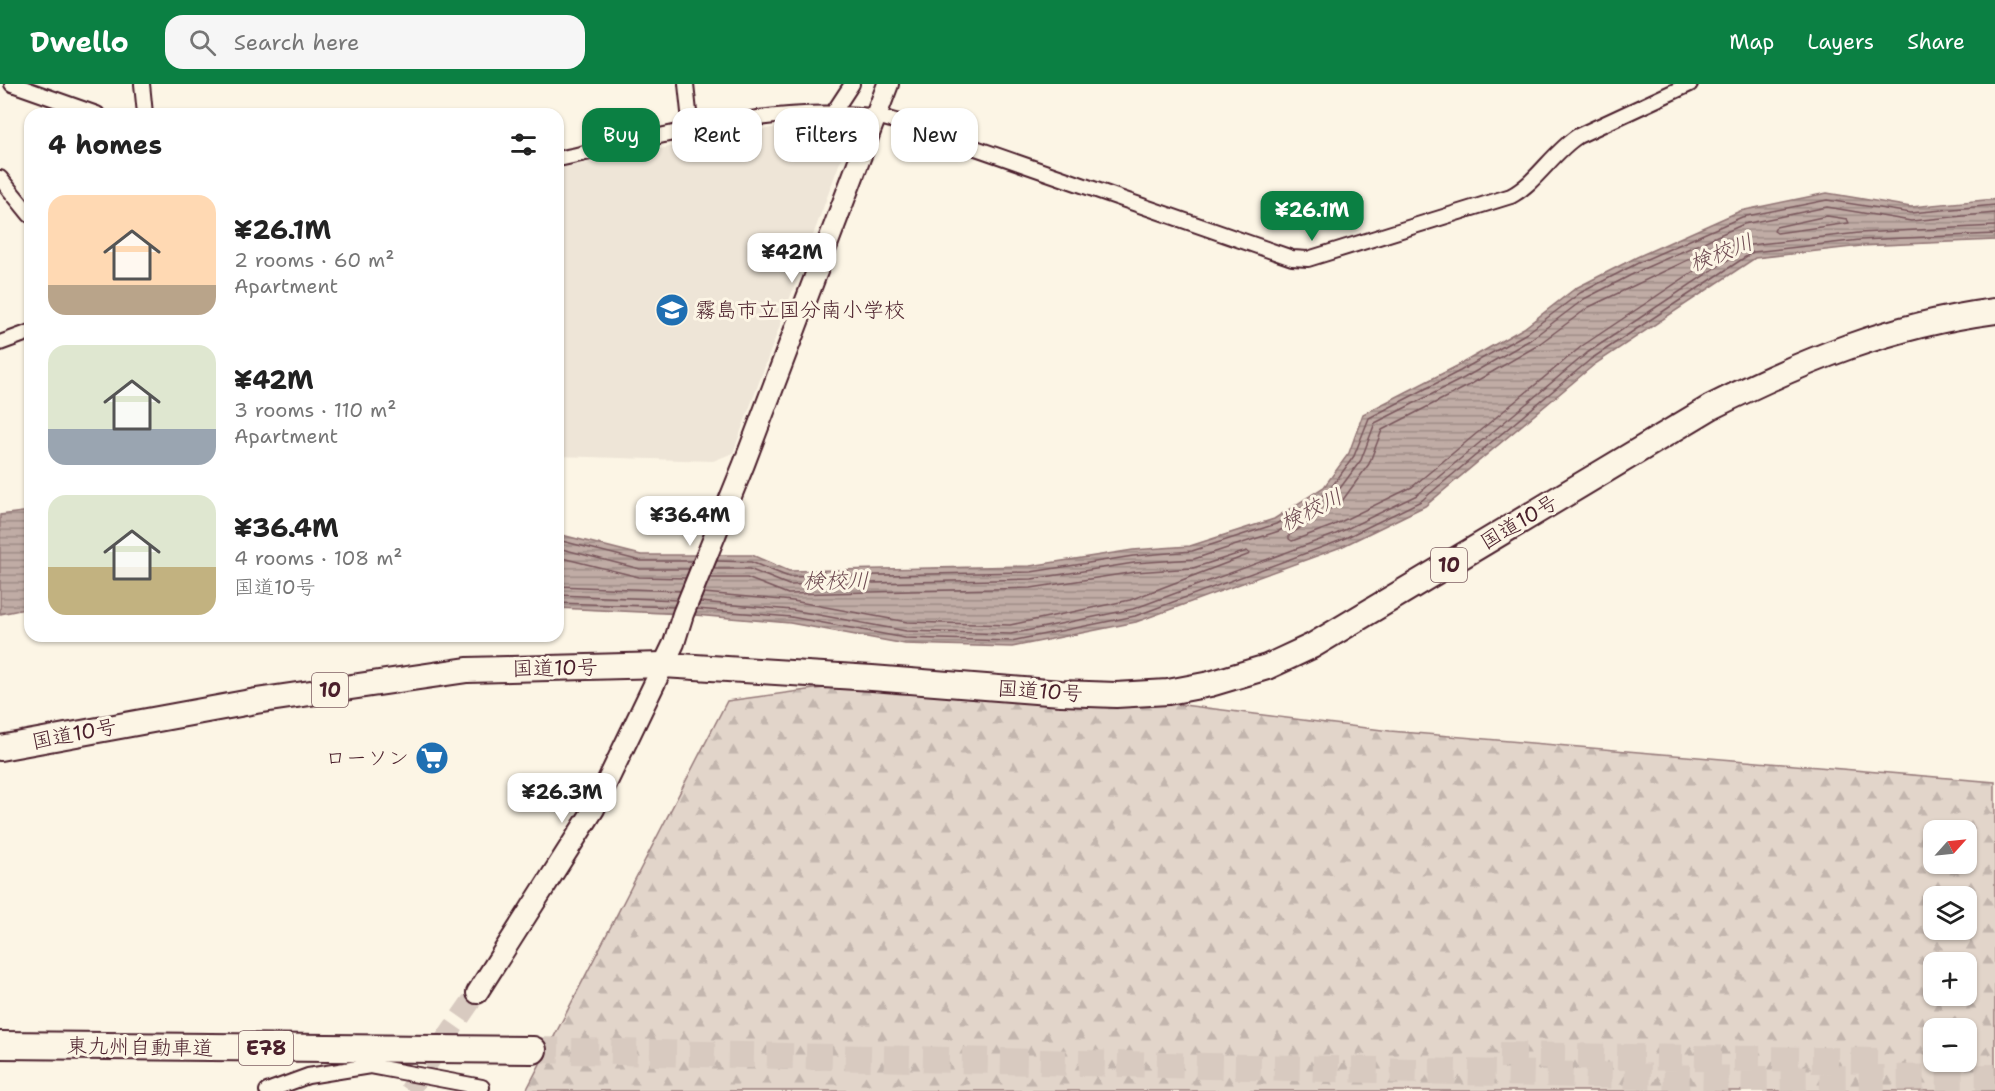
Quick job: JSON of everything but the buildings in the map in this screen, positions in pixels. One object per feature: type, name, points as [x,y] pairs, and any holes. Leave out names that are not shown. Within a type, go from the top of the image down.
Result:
[{"type":"highway","name":"国道10号","points":[[0,748],[244,704],[467,670],[663,665],[1061,693],[1168,692],[1210,684],[1267,667],[1312,646],[1711,407],[1774,376],[1820,356],[1876,337],[1995,311]]},
{"type":"highway","name":"東九州自動車道","points":[[0,1031],[532,1043],[0,1045]]},
{"type":"main road","points":[[878,108],[888,84]]},
{"type":"main road","points":[[477,993],[594,809],[674,643],[683,614],[744,464],[858,162]]},
{"type":"street","points":[[12,84],[80,108]]},
{"type":"street","points":[[142,84],[144,108]]},
{"type":"street","points":[[686,84],[689,108]]},
{"type":"street","points":[[836,108],[852,84]]},
{"type":"street","points":[[879,117],[921,129],[1292,258],[1308,259],[1511,196],[1521,190],[1565,144],[1685,85]]},
{"type":"street","points":[[564,158],[672,135]]},
{"type":"street","points":[[0,178],[24,207]]},
{"type":"street","points":[[0,343],[24,334]]},
{"type":"street","points":[[267,1091],[308,1076],[370,1066],[482,1087]]},
{"type":"shaded area","name":"霧島市立国分南小学校","points":[[774,128],[774,162],[840,162],[733,453],[713,461],[564,456],[564,167],[590,162],[660,162],[660,149],[672,147],[672,162],[762,162],[762,130]]},
{"type":"green space","points":[[912,681],[1095,694],[1390,731],[1995,782],[1995,1091],[526,1091],[727,701],[814,689]]},
{"type":"water","name":"検校川","points":[[1827,193],[1911,207],[1995,199],[1995,240],[1861,246],[1755,258],[1595,364],[1425,506],[1341,547],[1136,622],[1012,647],[905,644],[790,623],[683,614],[564,608],[564,536],[641,555],[752,555],[789,571],[1030,566],[1133,550],[1190,546],[1274,519],[1324,487],[1349,453],[1363,414],[1457,366],[1524,328],[1576,288],[1637,257],[1740,211]]},
{"type":"water","points":[[24,512],[24,609],[0,614],[0,515]]},
{"type":"tunnel","points":[[409,1091],[477,993]]},
{"type":"tunnel","points":[[533,1050],[1754,1079],[1995,1077]]},
{"type":"tunnel","points":[[1500,1055],[1883,1061]]},
{"type":"place","name":"霧島市立国分南小学校","points":[[672,310]]},
{"type":"place","name":"ローソン","points":[[432,758]]}]
